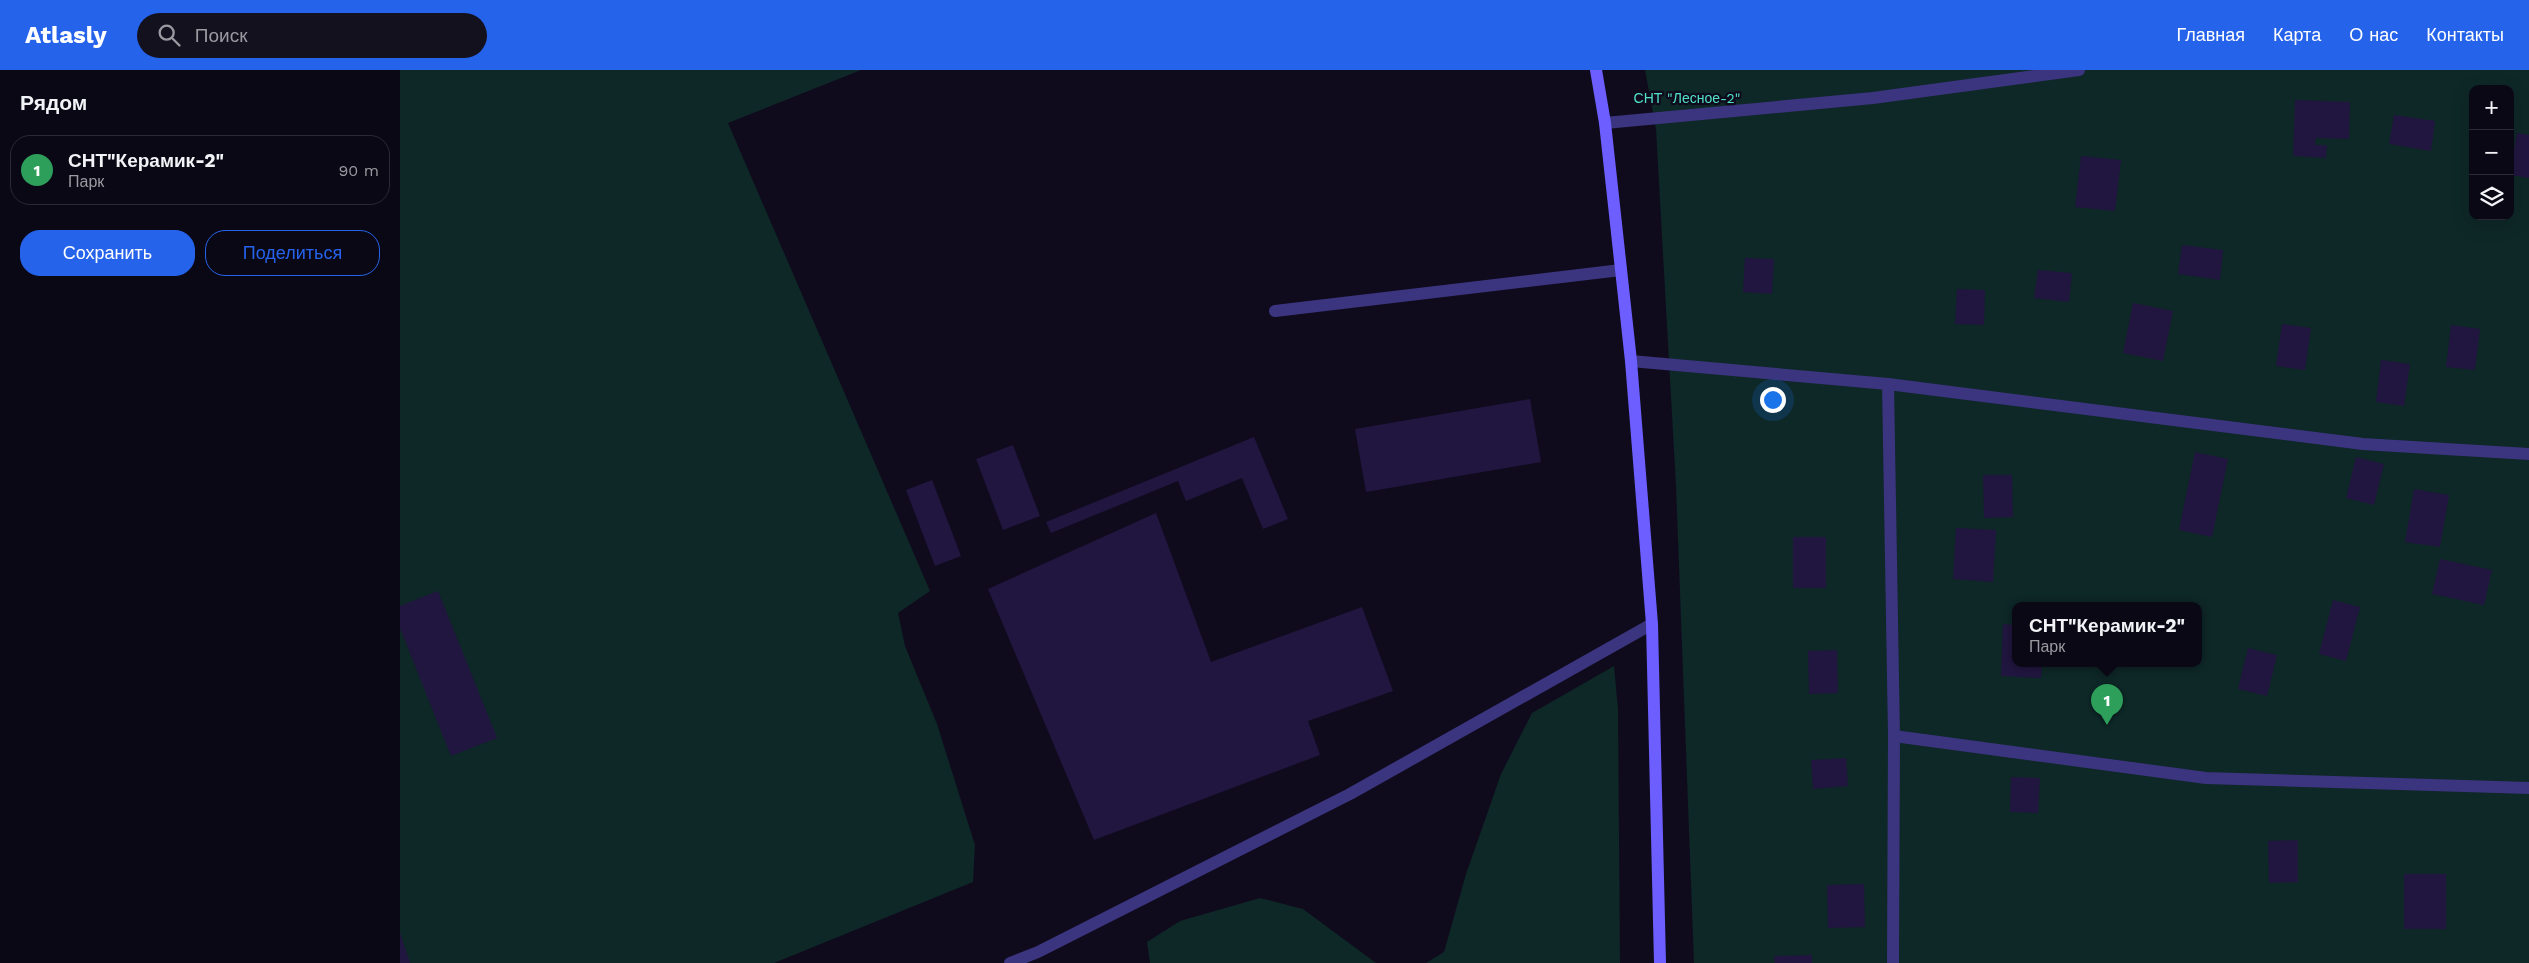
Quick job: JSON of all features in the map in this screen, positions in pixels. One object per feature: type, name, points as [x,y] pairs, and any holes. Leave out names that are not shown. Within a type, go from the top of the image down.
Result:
[{"type":"street","points":[[1596,70],[1605,123],[1631,361],[1652,624],[1660,963]]},
{"type":"lane","points":[[1605,123],[1873,98],[2079,70]]},
{"type":"lane","points":[[1275,311],[1621,270]]},
{"type":"lane","points":[[1631,361],[1888,384],[2364,444],[2529,454]]},
{"type":"lane","points":[[1888,384],[1894,736],[1893,963]]},
{"type":"lane","points":[[1010,963],[1038,952],[1350,794],[1652,624]]},
{"type":"lane","points":[[1894,736],[2206,778],[2529,788]]},
{"type":"green space","points":[[400,70],[861,70],[728,123],[930,591],[898,613],[905,646],[937,724],[975,845],[973,882],[774,963],[400,963]]},
{"type":"green space","name":"СНТ \"Лесное-2\"","points":[[1645,70],[2529,70],[2529,963],[1694,963],[1676,486],[1656,129]]},
{"type":"green space","points":[[1614,666],[1618,709],[1620,963],[1426,963],[1444,952],[1466,874],[1501,774],[1532,713]]},
{"type":"green space","points":[[1260,898],[1303,909],[1376,963],[1150,963],[1147,942],[1180,921]]},
{"type":"building","points":[[2295,100],[2350,102],[2349,139],[2316,138],[2315,145],[2327,145],[2326,158],[2293,156]]},
{"type":"building","points":[[2394,115],[2435,121],[2431,151],[2389,144]]},
{"type":"building","points":[[2517,133],[2529,135],[2529,178],[2514,176],[2514,151]]},
{"type":"building","points":[[2081,156],[2121,160],[2115,211],[2075,207]]},
{"type":"building","points":[[2182,245],[2223,250],[2220,280],[2178,274]]},
{"type":"building","points":[[1745,258],[1774,259],[1772,294],[1743,292]]},
{"type":"building","points":[[2038,270],[2072,273],[2069,302],[2034,298]]},
{"type":"building","points":[[1957,289],[1985,290],[1984,325],[1955,324]]},
{"type":"building","points":[[2133,303],[2173,311],[2163,361],[2123,353]]},
{"type":"building","points":[[2282,324],[2311,328],[2305,370],[2276,366]]},
{"type":"building","points":[[2451,325],[2480,329],[2475,370],[2446,367]]},
{"type":"building","points":[[2381,360],[2410,364],[2404,406],[2376,402]]},
{"type":"building","points":[[1530,399],[1541,462],[1366,492],[1355,429]]},
{"type":"building","points":[[1254,437],[1288,519],[1263,529],[1242,478],[1186,501],[1178,481],[1051,533],[1046,522]]},
{"type":"building","points":[[1013,445],[1040,516],[1003,530],[976,459]]},
{"type":"building","points":[[2195,452],[2228,459],[2212,537],[2179,530]]},
{"type":"building","points":[[2356,457],[2384,464],[2374,505],[2346,498]]},
{"type":"building","points":[[1983,475],[2012,475],[2013,517],[1984,518]]},
{"type":"building","points":[[932,480],[961,556],[935,566],[906,490]]},
{"type":"building","points":[[2414,489],[2449,495],[2440,547],[2405,542]]},
{"type":"building","points":[[1156,513],[1211,662],[1362,607],[1393,691],[1308,721],[1320,755],[1094,840],[988,589]]},
{"type":"building","points":[[1956,528],[1996,530],[1993,582],[1953,579]]},
{"type":"building","points":[[1793,537],[1826,537],[1826,588],[1793,588]]},
{"type":"building","points":[[2440,559],[2492,570],[2484,605],[2432,594]]},
{"type":"building","points":[[438,591],[497,738],[451,756],[400,628],[400,606]]},
{"type":"building","points":[[2333,600],[2360,607],[2346,661],[2319,654]]},
{"type":"building","points":[[2003,624],[2012,625],[2012,667],[2042,667],[2041,678],[2001,676]]},
{"type":"building","points":[[2248,648],[2277,655],[2267,696],[2238,689]]},
{"type":"building","points":[[1837,650],[1838,693],[1809,694],[1808,651]]},
{"type":"building","points":[[1846,758],[1848,786],[1813,789],[1811,760]]},
{"type":"building","points":[[2011,777],[2040,778],[2038,813],[2010,812]]},
{"type":"building","points":[[2298,840],[2298,882],[2269,883],[2268,841]]},
{"type":"building","points":[[2404,874],[2446,874],[2446,929],[2404,929]]},
{"type":"building","points":[[1864,884],[1865,927],[1828,928],[1827,885]]},
{"type":"building","points":[[400,933],[410,963],[400,963]]},
{"type":"building","points":[[1812,955],[1812,963],[1775,963],[1774,956]]},
{"type":"place","name":"СНТ\"Керамик-2\"","points":[[2107,725]]}]
